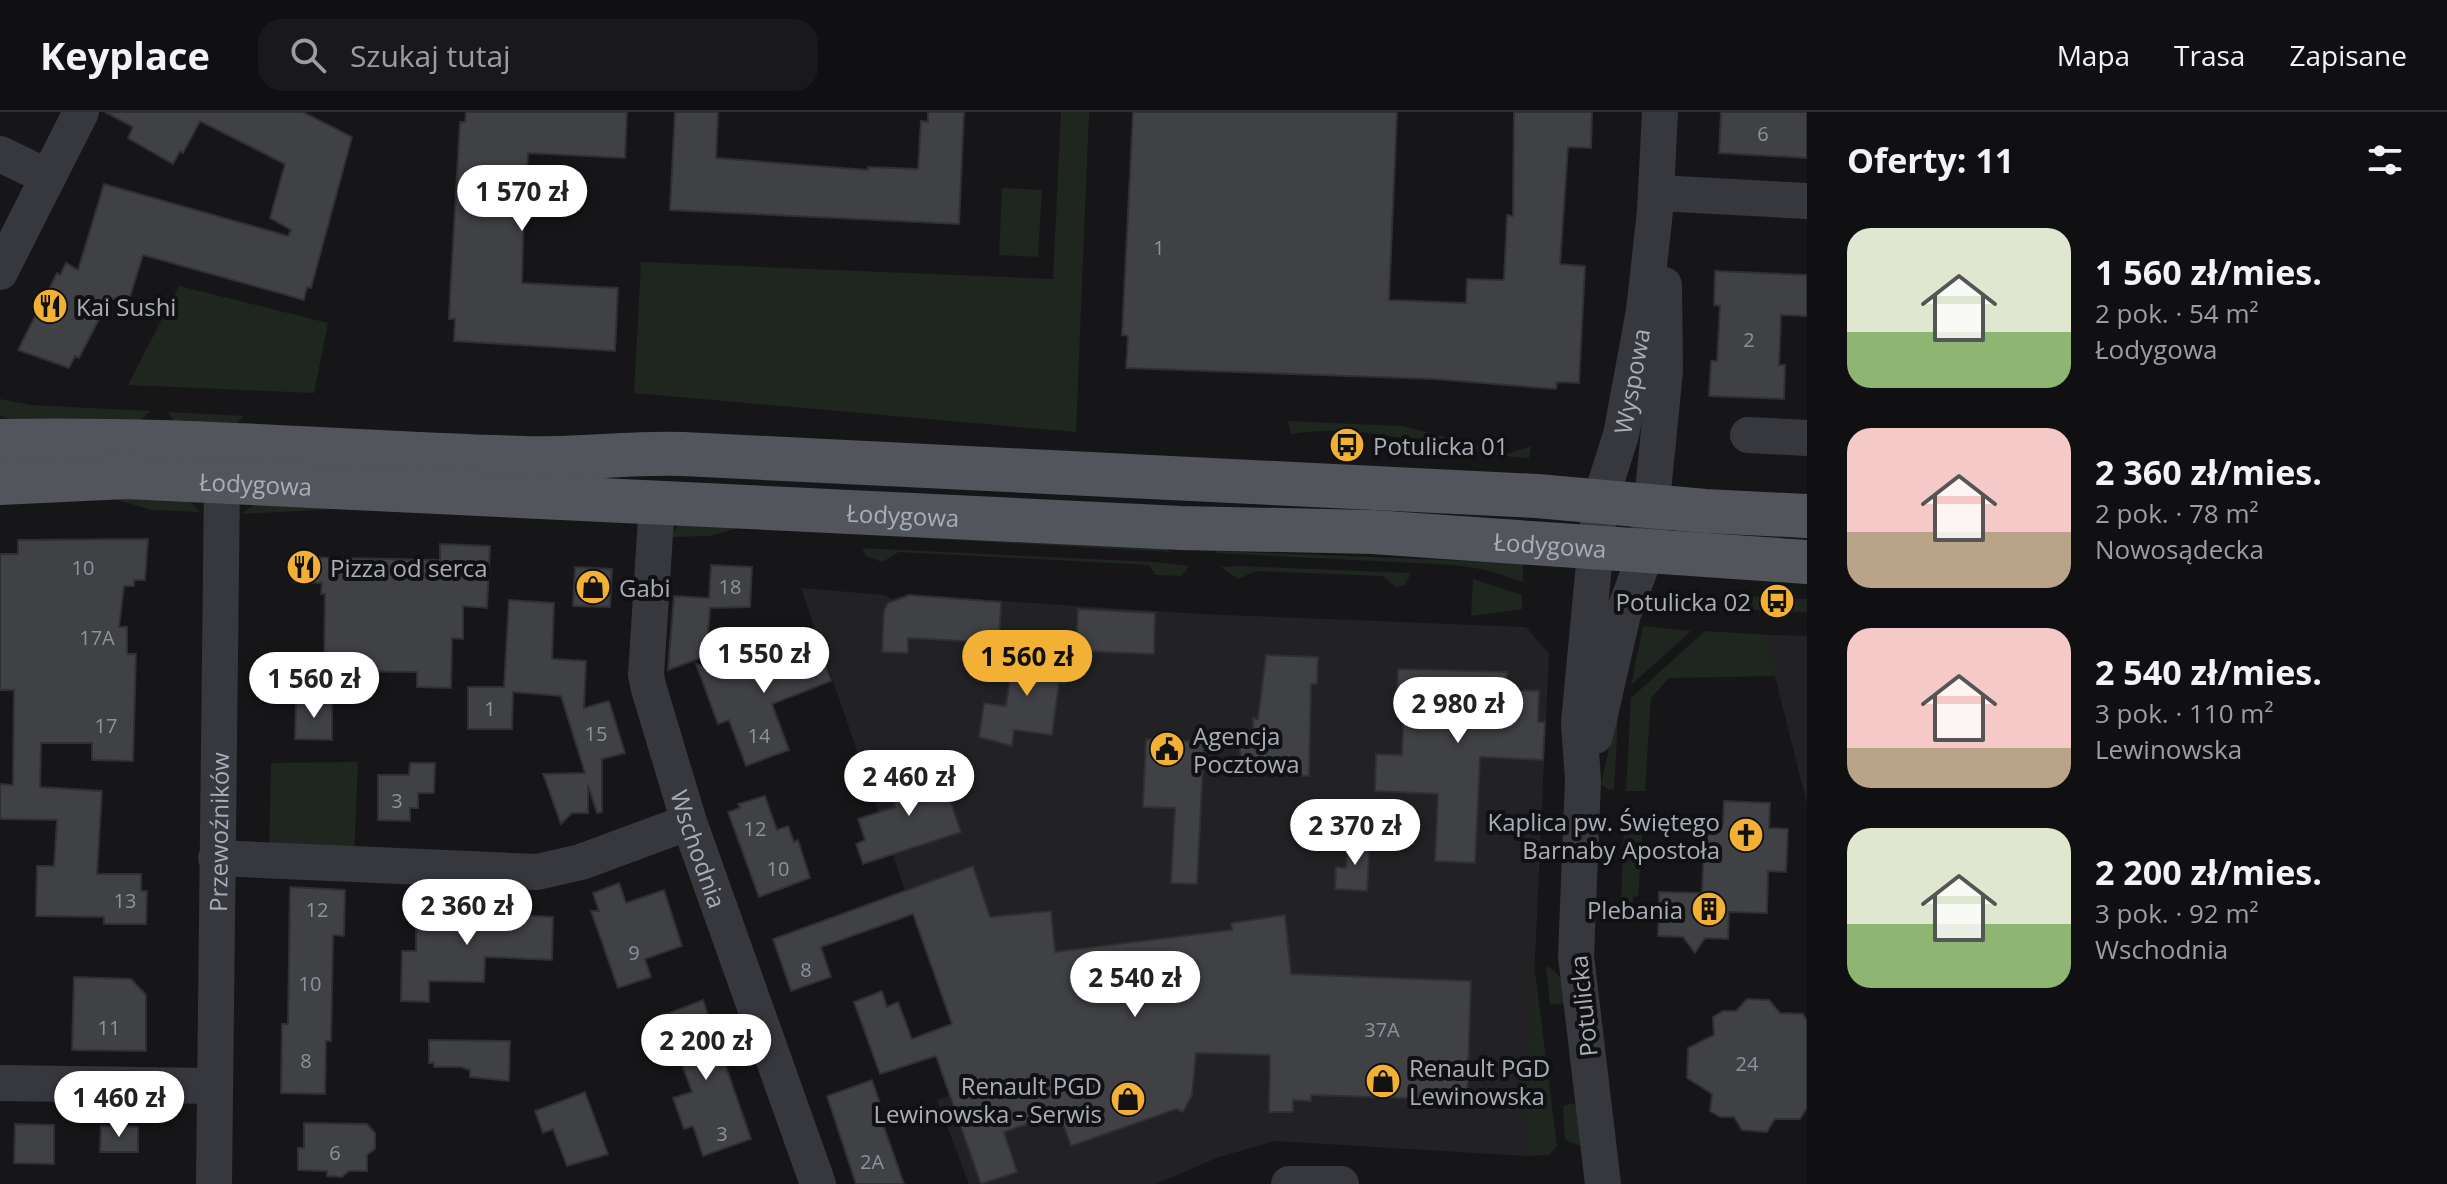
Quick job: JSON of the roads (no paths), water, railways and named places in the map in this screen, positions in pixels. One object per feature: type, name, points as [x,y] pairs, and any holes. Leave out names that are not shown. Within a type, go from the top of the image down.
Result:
[{"type":"main road","name":"Łodygowa","points":[[0,441],[158,439],[528,458],[625,452],[683,454],[1600,501],[1807,516]]},
{"type":"main road","points":[[657,503],[683,454]]},
{"type":"main road","name":"Łodygowa","points":[[0,483],[90,476],[222,481],[1181,528],[1373,532],[1807,562]]},
{"type":"street","points":[[0,272],[81,112]]},
{"type":"street","name":"Wyspowa","points":[[1593,546],[1600,501],[1621,435],[1644,311],[1656,202],[1660,112]]},
{"type":"street","points":[[0,154],[48,177]]},
{"type":"street","points":[[1656,202],[1807,201]]},
{"type":"street","name":"Wyspowa","points":[[1654,506],[1665,371],[1662,253],[1656,202]]},
{"type":"street","points":[[1748,435],[1807,438]]},
{"type":"street","name":"Przewoźników","points":[[214,1184],[222,481]]},
{"type":"street","name":"Wschodnia","points":[[657,503],[646,675],[689,822],[818,1184]]},
{"type":"street","name":"Potulicka","points":[[1583,780],[1605,702],[1623,614],[1647,551],[1654,506]]},
{"type":"street","name":"Potulicka","points":[[1593,546],[1579,723],[1583,780],[1576,956],[1603,1184]]},
{"type":"street","points":[[216,858],[537,872],[566,867],[689,822]]},
{"type":"street","points":[[0,1083],[215,1086]]},
{"type":"street","points":[[1289,1184],[1341,1184]]},
{"type":"place","name":"Kai Sushi","points":[[50,306]]},
{"type":"place","name":"Potulicka 01","points":[[1347,445]]},
{"type":"place","name":"Pizza od serca","points":[[304,567]]},
{"type":"place","name":"Gabi","points":[[593,587]]},
{"type":"place","name":"Potulicka 02","points":[[1777,601]]},
{"type":"place","name":"Agencja Pocztowa","points":[[1167,749]]},
{"type":"place","name":"Kaplica pw. Świętego Barnaby Apostoła","points":[[1746,835]]},
{"type":"place","name":"Plebania","points":[[1709,909]]},
{"type":"place","name":"Renault PGD Lewinowska","points":[[1383,1081]]},
{"type":"place","name":"Renault PGD Lewinowska - Serwis","points":[[1128,1099]]}]
